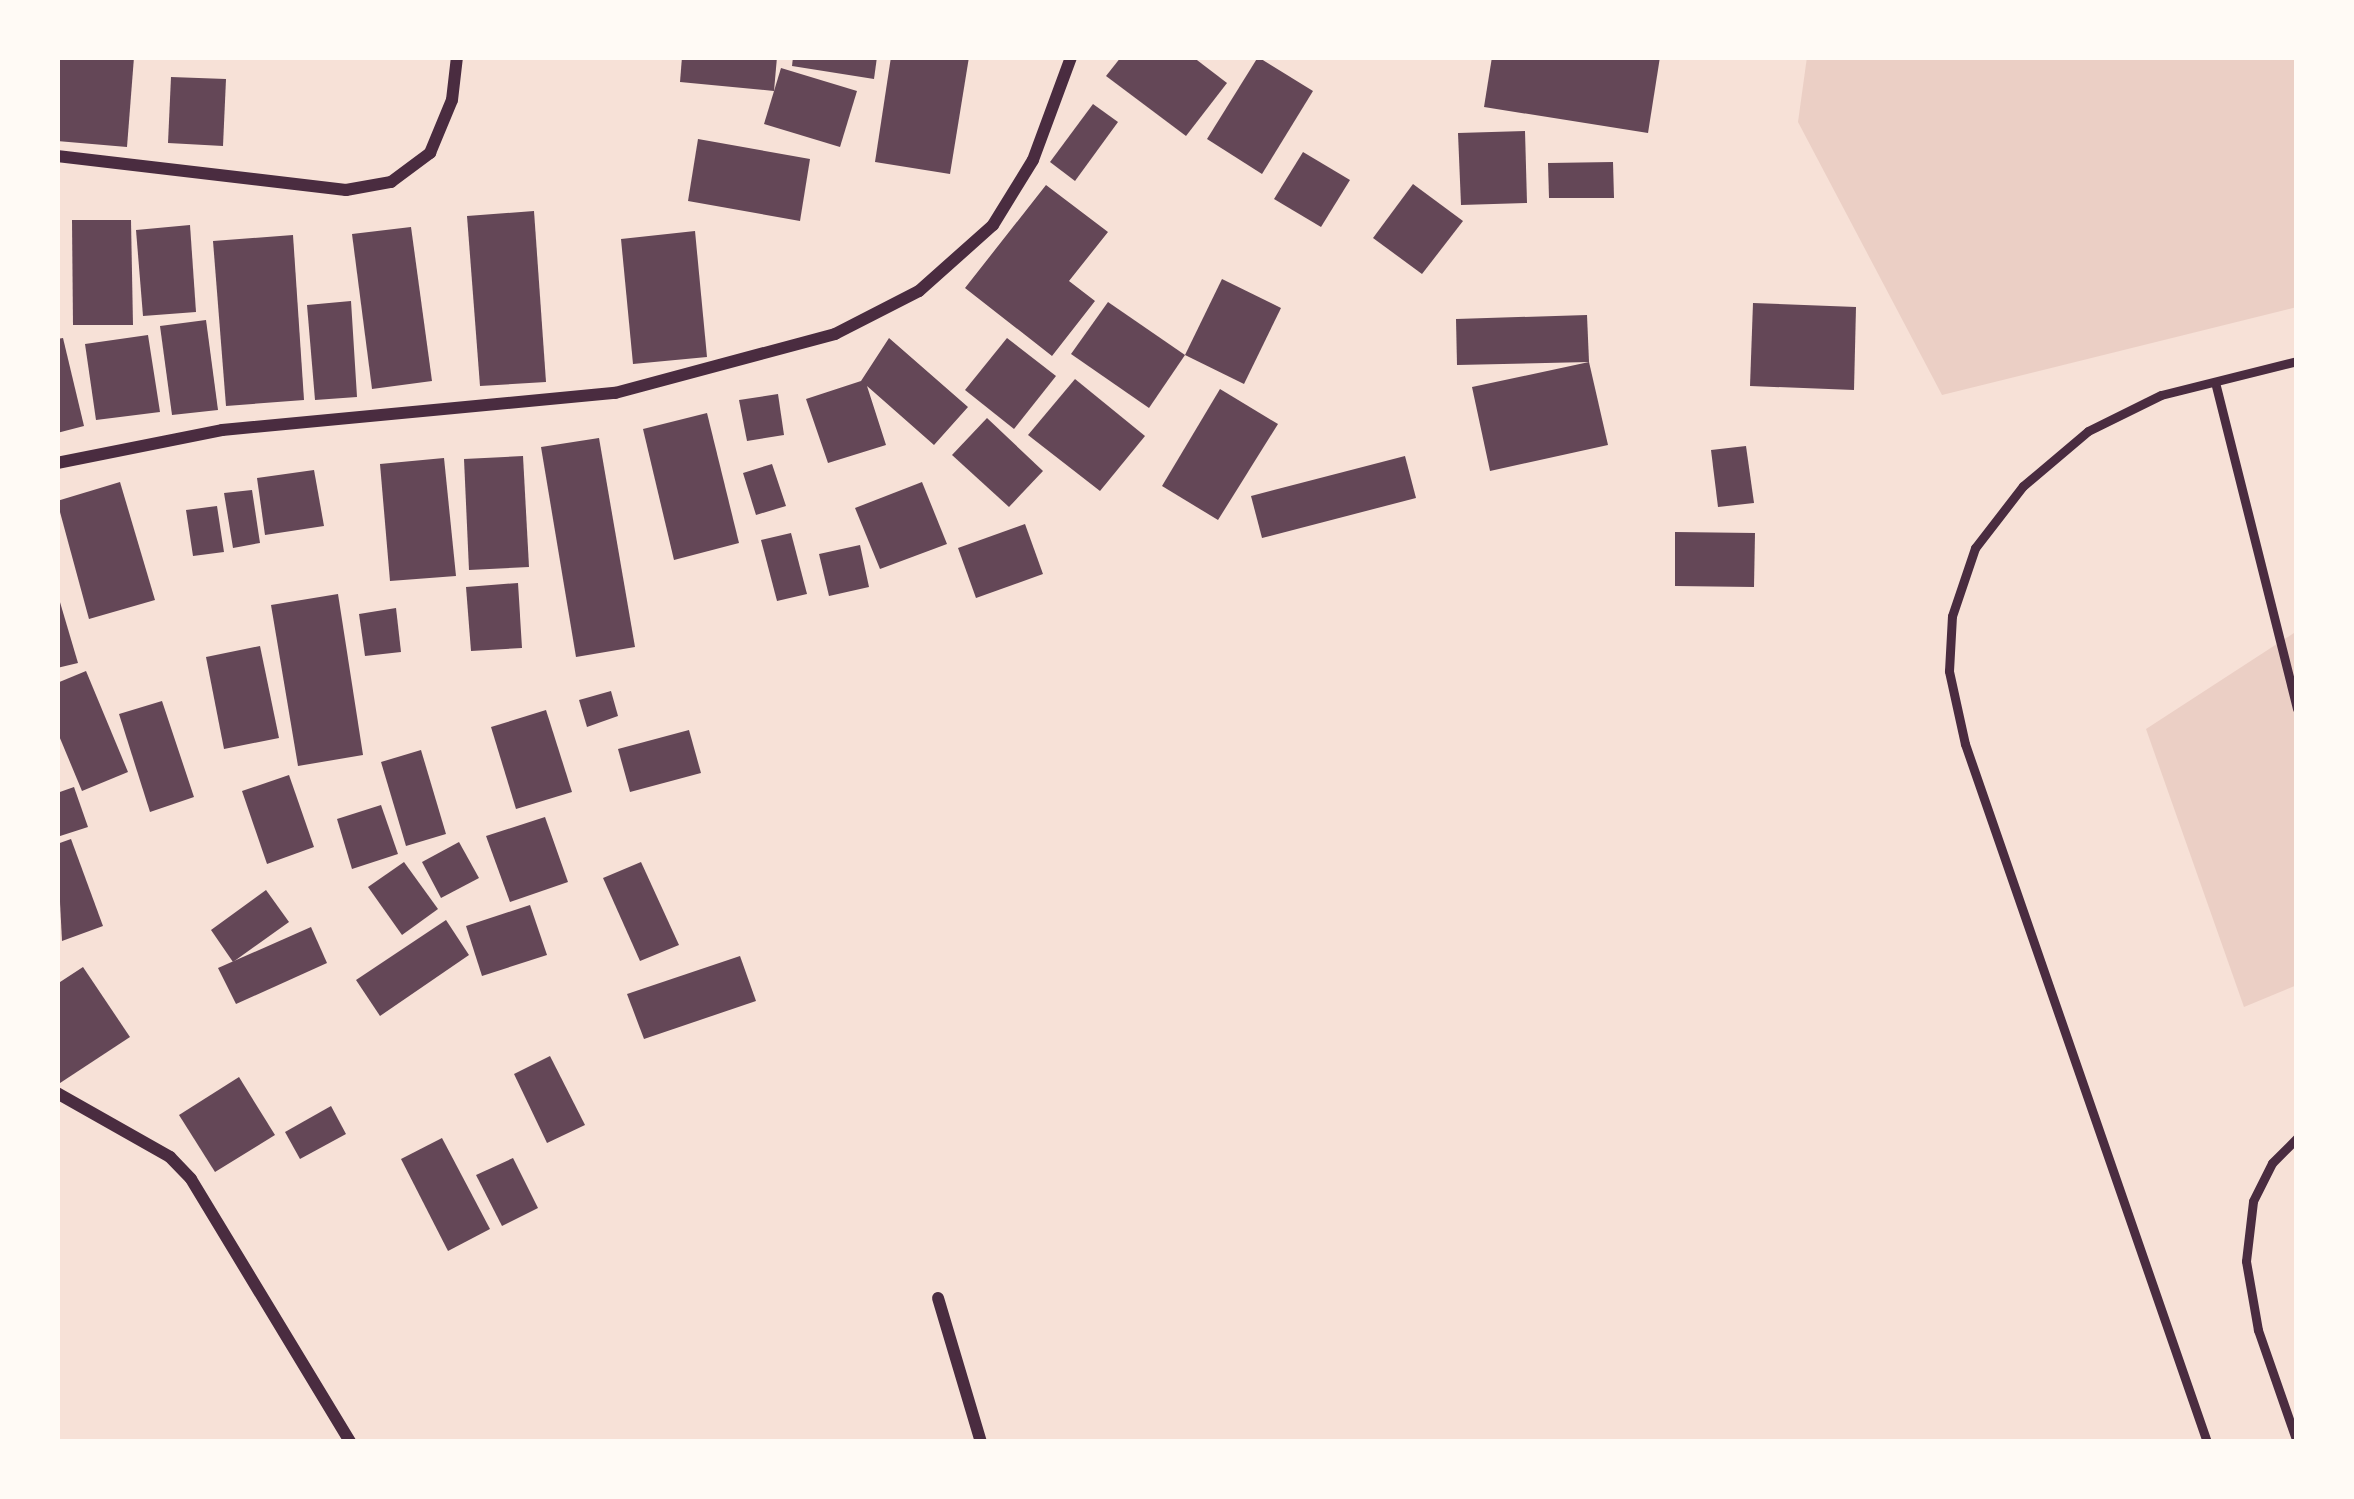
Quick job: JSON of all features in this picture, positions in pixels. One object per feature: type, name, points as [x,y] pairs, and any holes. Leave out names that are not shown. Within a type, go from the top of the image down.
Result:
[{"type":"street","points":[[57,156],[346,190],[392,182],[430,153],[452,100],[457,57]]},
{"type":"street","points":[[57,463],[223,430],[616,393],[835,334],[919,291],[993,225],[1033,160],[1071,57]]},
{"type":"street","points":[[57,1093],[170,1157],[190,1179],[350,1442]]},
{"type":"street","points":[[938,1298],[980,1442]]},
{"type":"lane","points":[[2207,1442],[1964,744],[1949,671],[1952,616],[1975,548],[2023,486],[2088,431],[2161,395],[2297,361]]},
{"type":"lane","points":[[2215,382],[2297,709]]},
{"type":"lane","points":[[2296,1442],[2258,1330],[2246,1261],[2253,1201],[2272,1163],[2297,1138]]},
{"type":"shaded area","points":[[1807,57],[2297,57],[2297,307],[1942,395],[1798,122]]},
{"type":"shaded area","points":[[2297,631],[2297,985],[2244,1007],[2146,729]]},
{"type":"building","points":[[57,57],[134,57],[127,147],[57,141]]},
{"type":"building","points":[[682,57],[777,57],[774,91],[680,82]]},
{"type":"building","points":[[793,57],[877,57],[874,79],[792,66]]},
{"type":"building","points":[[891,57],[969,57],[950,174],[875,162]]},
{"type":"building","points":[[1121,57],[1193,57],[1227,83],[1186,136],[1106,76]]},
{"type":"building","points":[[1258,57],[1313,91],[1262,174],[1207,139]]},
{"type":"building","points":[[1492,57],[1660,57],[1648,133],[1484,107]]},
{"type":"building","points":[[781,68],[857,91],[840,147],[764,124]]},
{"type":"building","points":[[171,77],[226,79],[223,146],[168,143]]},
{"type":"building","points":[[1093,104],[1118,122],[1075,181],[1050,162]]},
{"type":"building","points":[[1525,131],[1527,203],[1461,205],[1458,133]]},
{"type":"building","points":[[698,139],[810,159],[800,221],[688,201]]},
{"type":"building","points":[[1303,152],[1350,180],[1321,227],[1274,199]]},
{"type":"building","points":[[1613,162],[1614,198],[1549,198],[1548,163]]},
{"type":"building","points":[[1413,184],[1463,221],[1422,274],[1373,238]]},
{"type":"building","points":[[1046,185],[1108,232],[1069,281],[1095,301],[1052,356],[965,288]]},
{"type":"building","points":[[534,211],[546,382],[480,386],[467,216]]},
{"type":"building","points":[[72,220],[131,220],[133,325],[73,325]]},
{"type":"building","points":[[190,225],[196,312],[143,316],[136,230]]},
{"type":"building","points":[[411,227],[432,381],[372,389],[352,234]]},
{"type":"building","points":[[695,231],[707,357],[633,364],[621,239]]},
{"type":"building","points":[[293,235],[304,400],[226,406],[213,241]]},
{"type":"building","points":[[1222,279],[1281,308],[1244,384],[1185,355]]},
{"type":"building","points":[[351,301],[357,397],[315,400],[307,305]]},
{"type":"building","points":[[1108,302],[1185,355],[1149,408],[1071,354]]},
{"type":"building","points":[[1753,303],[1856,307],[1854,390],[1750,386]]},
{"type":"building","points":[[1587,315],[1589,362],[1457,365],[1456,319]]},
{"type":"building","points":[[206,320],[218,410],[172,415],[160,326]]},
{"type":"building","points":[[148,335],[160,412],[96,420],[85,344]]},
{"type":"building","points":[[63,338],[84,426],[57,433],[57,339]]},
{"type":"building","points":[[889,338],[968,407],[934,445],[867,386],[886,445],[828,463],[806,399],[861,381]]},
{"type":"building","points":[[1007,338],[1056,376],[1014,429],[965,390]]},
{"type":"building","points":[[1589,362],[1608,445],[1490,471],[1472,387]]},
{"type":"building","points":[[1075,379],[1145,436],[1100,491],[1028,435]]},
{"type":"building","points":[[1220,389],[1278,424],[1218,520],[1162,486]]},
{"type":"building","points":[[778,394],[784,435],[747,441],[739,400]]},
{"type":"building","points":[[707,413],[739,543],[674,560],[643,429]]},
{"type":"building","points":[[987,418],[1043,471],[1009,507],[952,455]]},
{"type":"building","points":[[599,438],[635,647],[576,657],[541,447]]},
{"type":"building","points":[[1746,446],[1754,503],[1718,507],[1711,450]]},
{"type":"building","points":[[523,456],[529,567],[469,570],[464,459]]},
{"type":"building","points":[[1405,456],[1416,498],[1262,538],[1251,496]]},
{"type":"building","points":[[444,458],[456,576],[390,581],[380,464]]},
{"type":"building","points":[[772,464],[786,506],[756,515],[743,473]]},
{"type":"building","points":[[314,470],[324,526],[265,535],[257,478]]},
{"type":"building","points":[[120,482],[155,600],[89,619],[57,501]]},
{"type":"building","points":[[922,482],[947,544],[880,569],[855,508]]},
{"type":"building","points":[[252,490],[260,543],[233,548],[224,493]]},
{"type":"building","points":[[217,506],[224,552],[193,556],[186,510]]},
{"type":"building","points":[[1025,524],[1043,574],[976,598],[958,548]]},
{"type":"building","points":[[1675,532],[1755,533],[1754,587],[1675,586]]},
{"type":"building","points":[[791,533],[807,594],[777,601],[761,540]]},
{"type":"building","points":[[860,545],[869,587],[829,596],[819,554]]},
{"type":"building","points":[[518,583],[522,648],[471,651],[466,587]]},
{"type":"building","points":[[57,592],[78,663],[57,668]]},
{"type":"building","points":[[338,594],[363,755],[298,766],[271,605]]},
{"type":"building","points":[[396,608],[401,652],[365,656],[359,614]]},
{"type":"building","points":[[260,646],[279,738],[224,749],[206,657]]},
{"type":"building","points":[[86,671],[128,772],[82,791],[57,731],[57,683]]},
{"type":"building","points":[[611,691],[618,716],[587,727],[579,700]]},
{"type":"building","points":[[162,701],[194,797],[150,812],[119,714]]},
{"type":"building","points":[[546,710],[572,792],[516,809],[491,727]]},
{"type":"building","points":[[689,730],[701,773],[630,792],[618,749]]},
{"type":"building","points":[[421,750],[446,834],[406,846],[381,762]]},
{"type":"building","points":[[289,775],[314,847],[267,864],[242,791]]},
{"type":"building","points":[[74,787],[88,827],[57,837],[57,793]]},
{"type":"building","points":[[381,805],[398,854],[352,869],[337,819]]},
{"type":"building","points":[[545,817],[568,882],[510,902],[486,836]]},
{"type":"building","points":[[71,839],[103,926],[62,941],[57,844]]},
{"type":"building","points":[[459,842],[479,878],[441,898],[422,862]]},
{"type":"building","points":[[404,862],[438,909],[402,935],[368,887]]},
{"type":"building","points":[[641,862],[679,945],[640,961],[603,878]]},
{"type":"building","points":[[266,890],[289,922],[233,962],[211,930]]},
{"type":"building","points":[[530,905],[547,955],[482,976],[466,926]]},
{"type":"building","points":[[446,920],[469,955],[380,1016],[356,980]]},
{"type":"building","points":[[311,927],[327,963],[236,1004],[218,968]]},
{"type":"building","points":[[740,956],[756,1001],[644,1039],[627,994]]},
{"type":"building","points":[[83,967],[130,1037],[57,1085],[57,984]]},
{"type":"building","points":[[550,1056],[585,1125],[547,1143],[514,1074]]},
{"type":"building","points":[[239,1077],[275,1135],[215,1172],[179,1115]]},
{"type":"building","points":[[331,1106],[346,1134],[300,1159],[285,1132]]},
{"type":"building","points":[[442,1138],[490,1229],[448,1251],[401,1159]]},
{"type":"building","points":[[513,1158],[538,1208],[502,1226],[476,1175]]}]
